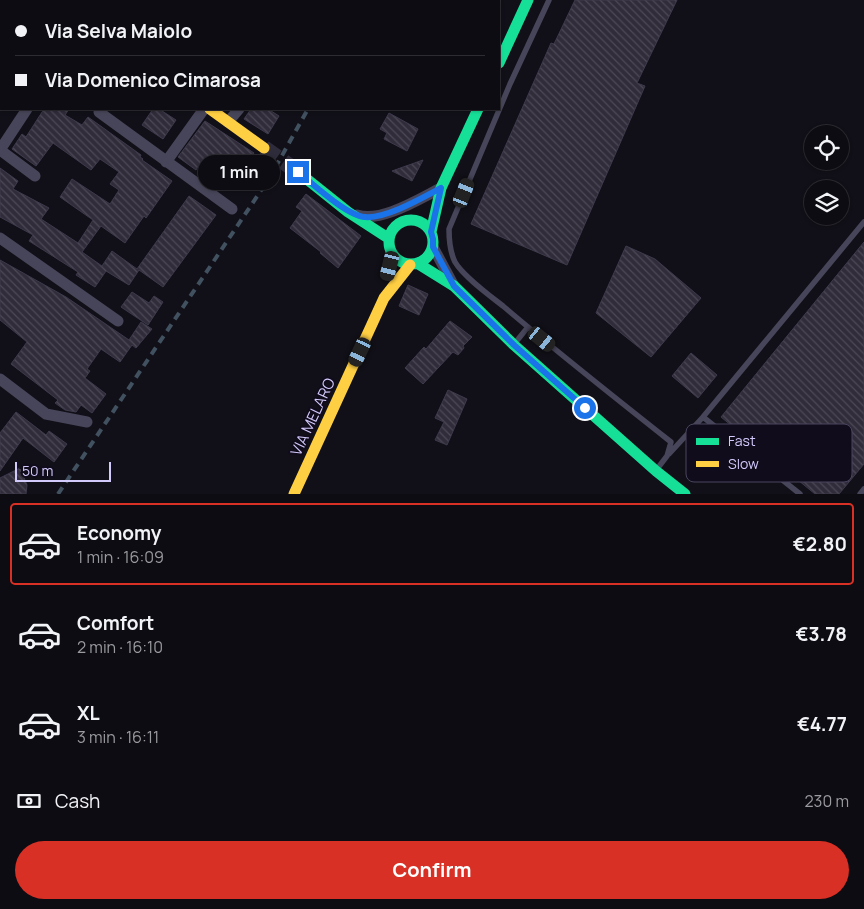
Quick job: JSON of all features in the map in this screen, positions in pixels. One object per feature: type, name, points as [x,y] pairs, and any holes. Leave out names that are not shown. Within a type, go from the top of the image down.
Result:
[{"type":"main road","points":[[500,61],[528,0]]},
{"type":"main road","points":[[211,110],[264,148]]},
{"type":"main road","points":[[431,232],[441,188],[478,110]]},
{"type":"main road","points":[[298,172],[348,212],[388,238]]},
{"type":"main road","points":[[441,188],[423,209],[395,226],[388,238],[388,245],[393,256],[398,260],[414,264],[454,286],[514,345],[656,471],[685,494]]},
{"type":"main road","points":[[402,222],[415,220],[422,222],[431,232],[433,247]]},
{"type":"main road","name":"VIA MELARO","points":[[384,298],[414,264],[427,257],[433,247]]},
{"type":"main road","name":"VIA MELARO","points":[[294,494],[384,298],[393,256]]},
{"type":"street","points":[[26,110],[0,150],[36,176]]},
{"type":"street","points":[[166,162],[203,110]]},
{"type":"street","points":[[228,122],[238,110]]},
{"type":"street","points":[[99,112],[232,209]]},
{"type":"street","points":[[348,212],[365,218],[383,215],[441,188]]},
{"type":"street","points":[[0,238],[118,320]]},
{"type":"street","points":[[433,247],[454,286]]},
{"type":"street","points":[[0,379],[46,414],[87,422]]},
{"type":"lane","points":[[500,108],[549,0]]},
{"type":"lane","points":[[499,110],[449,229],[451,251],[455,262],[461,270],[528,327],[671,442],[667,456]]},
{"type":"lane","points":[[697,424],[864,222]]},
{"type":"lane","points":[[514,345],[528,327]]},
{"type":"lane","points":[[703,417],[712,424]]},
{"type":"lane","points":[[656,471],[686,435]]},
{"type":"lane","points":[[785,482],[800,494]]},
{"type":"lane","points":[[860,494],[864,489]]},
{"type":"building","points":[[575,0],[677,0],[637,83],[645,86],[567,265],[471,224],[551,43],[554,44]]},
{"type":"building","points":[[43,110],[68,110],[65,115],[82,125],[88,117],[141,155],[142,160],[172,181],[146,218],[144,216],[125,243],[101,226],[82,252],[102,266],[112,251],[137,269],[189,196],[216,215],[163,287],[139,270],[129,285],[106,271],[95,287],[76,275],[78,272],[29,241],[33,235],[0,217],[0,168],[18,181],[13,189],[49,208],[41,219],[78,243],[93,220],[60,197],[72,179],[110,204],[119,190],[110,184],[119,172],[100,159],[91,170],[53,143],[36,166],[12,149],[22,134],[26,137]]},
{"type":"building","points":[[152,110],[161,110],[176,120],[163,139],[142,125]]},
{"type":"building","points":[[250,110],[270,110],[279,116],[268,134],[244,119]]},
{"type":"building","points":[[389,113],[418,129],[407,151],[384,139],[387,133],[380,129]]},
{"type":"building","points":[[205,121],[254,153],[235,179],[203,159],[196,170],[178,157]]},
{"type":"building","points":[[423,160],[412,181],[392,171],[406,166]]},
{"type":"building","points":[[306,194],[361,236],[338,268],[290,228],[302,211],[296,207]]},
{"type":"building","points":[[864,242],[864,464],[852,478],[852,424],[730,424],[721,417]]},
{"type":"building","points":[[626,246],[655,259],[701,298],[651,357],[596,313]]},
{"type":"building","points":[[0,260],[66,297],[129,340],[141,322],[152,329],[136,348],[132,345],[120,362],[101,349],[87,369],[90,371],[85,378],[106,394],[92,413],[81,405],[76,412],[65,410],[55,403],[58,400],[11,364],[27,342],[0,320]]},
{"type":"building","points":[[408,285],[428,294],[419,315],[399,306]]},
{"type":"building","points":[[132,292],[149,303],[154,296],[163,302],[148,325],[121,307]]},
{"type":"building","points":[[450,321],[472,337],[463,346],[464,348],[458,355],[453,352],[423,384],[405,368],[424,347],[426,349]]},
{"type":"building","points":[[691,353],[717,375],[698,398],[672,376]]},
{"type":"building","points":[[448,390],[467,399],[447,445],[435,440],[444,422],[435,418]]},
{"type":"building","points":[[16,412],[46,435],[49,431],[67,444],[54,462],[23,438],[0,471],[0,433]]},
{"type":"building","points":[[20,468],[27,485],[26,494],[0,494],[0,478]]},
{"type":"building","points":[[800,482],[849,482],[839,494],[815,494]]},
{"type":"tunnel","points":[[264,148],[298,172]]},
{"type":"railway","points":[[58,494],[270,177],[307,110]]},
{"type":"traffic: fast","points":[[500,61],[528,0]]},
{"type":"traffic: fast","points":[[431,232],[441,188],[478,110]]},
{"type":"traffic: fast","points":[[298,172],[348,212],[388,238]]},
{"type":"traffic: fast","points":[[415,220],[427,226],[432,233],[433,242],[432,251],[427,258],[420,263],[407,264],[399,261],[392,254],[389,238],[392,230],[399,223],[415,220]]},
{"type":"traffic: fast","points":[[417,263],[454,286],[514,345],[656,471],[685,494]]},
{"type":"traffic: slow","points":[[211,110],[264,148]]},
{"type":"traffic: slow","points":[[294,494],[384,298],[410,265]]},
{"type":"route","points":[[298,172],[348,212],[365,218],[383,215],[441,188],[431,232],[433,247],[454,286],[514,345],[585,408]]}]
